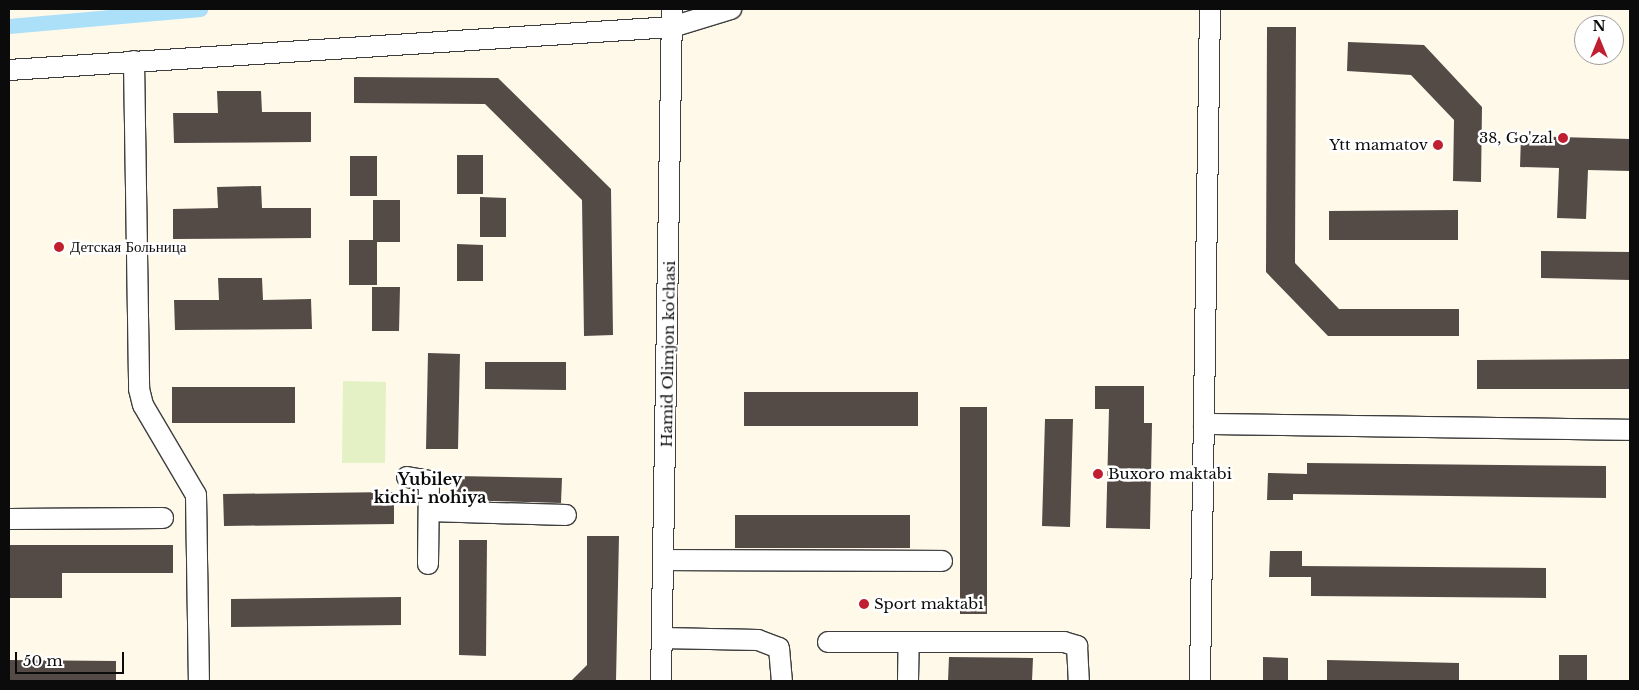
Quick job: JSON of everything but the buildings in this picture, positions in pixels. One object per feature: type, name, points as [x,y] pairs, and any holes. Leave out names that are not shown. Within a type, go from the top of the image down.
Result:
[{"type":"street","points":[[9,70],[672,18],[731,9]]},
{"type":"street","points":[[1200,681],[1210,9]]},
{"type":"street","name":"Hamid Olimjon ko'chasi","points":[[660,681],[664,560],[672,18]]},
{"type":"street","points":[[134,61],[139,389],[143,405],[196,495],[199,681]]},
{"type":"street","points":[[1204,424],[1630,430]]},
{"type":"street","points":[[408,476],[427,478],[429,510],[428,564]]},
{"type":"street","points":[[429,510],[566,515]]},
{"type":"street","points":[[9,519],[163,518]]},
{"type":"street","points":[[664,560],[942,561]]},
{"type":"street","points":[[662,638],[758,640],[779,648],[782,681]]},
{"type":"street","points":[[828,642],[1064,642],[1077,646],[1080,681]]},
{"type":"street","points":[[908,681],[909,642]]},
{"type":"green space","points":[[343,381],[386,382],[385,463],[342,463]]},
{"type":"waterway","points":[[9,26],[200,9]]},
{"type":"place","name":"38, Go'zal","points":[[1563,138]]},
{"type":"place","name":"Ytt mamatov","points":[[1438,145]]},
{"type":"place","name":"Детская Больница","points":[[59,247]]},
{"type":"place","name":"Buxoro maktabi","points":[[1098,474]]},
{"type":"place","name":"Sport maktabi","points":[[864,604]]},
{"type":"district","name":"Yubiley kichi- nohiya","points":[[430,488]]}]
